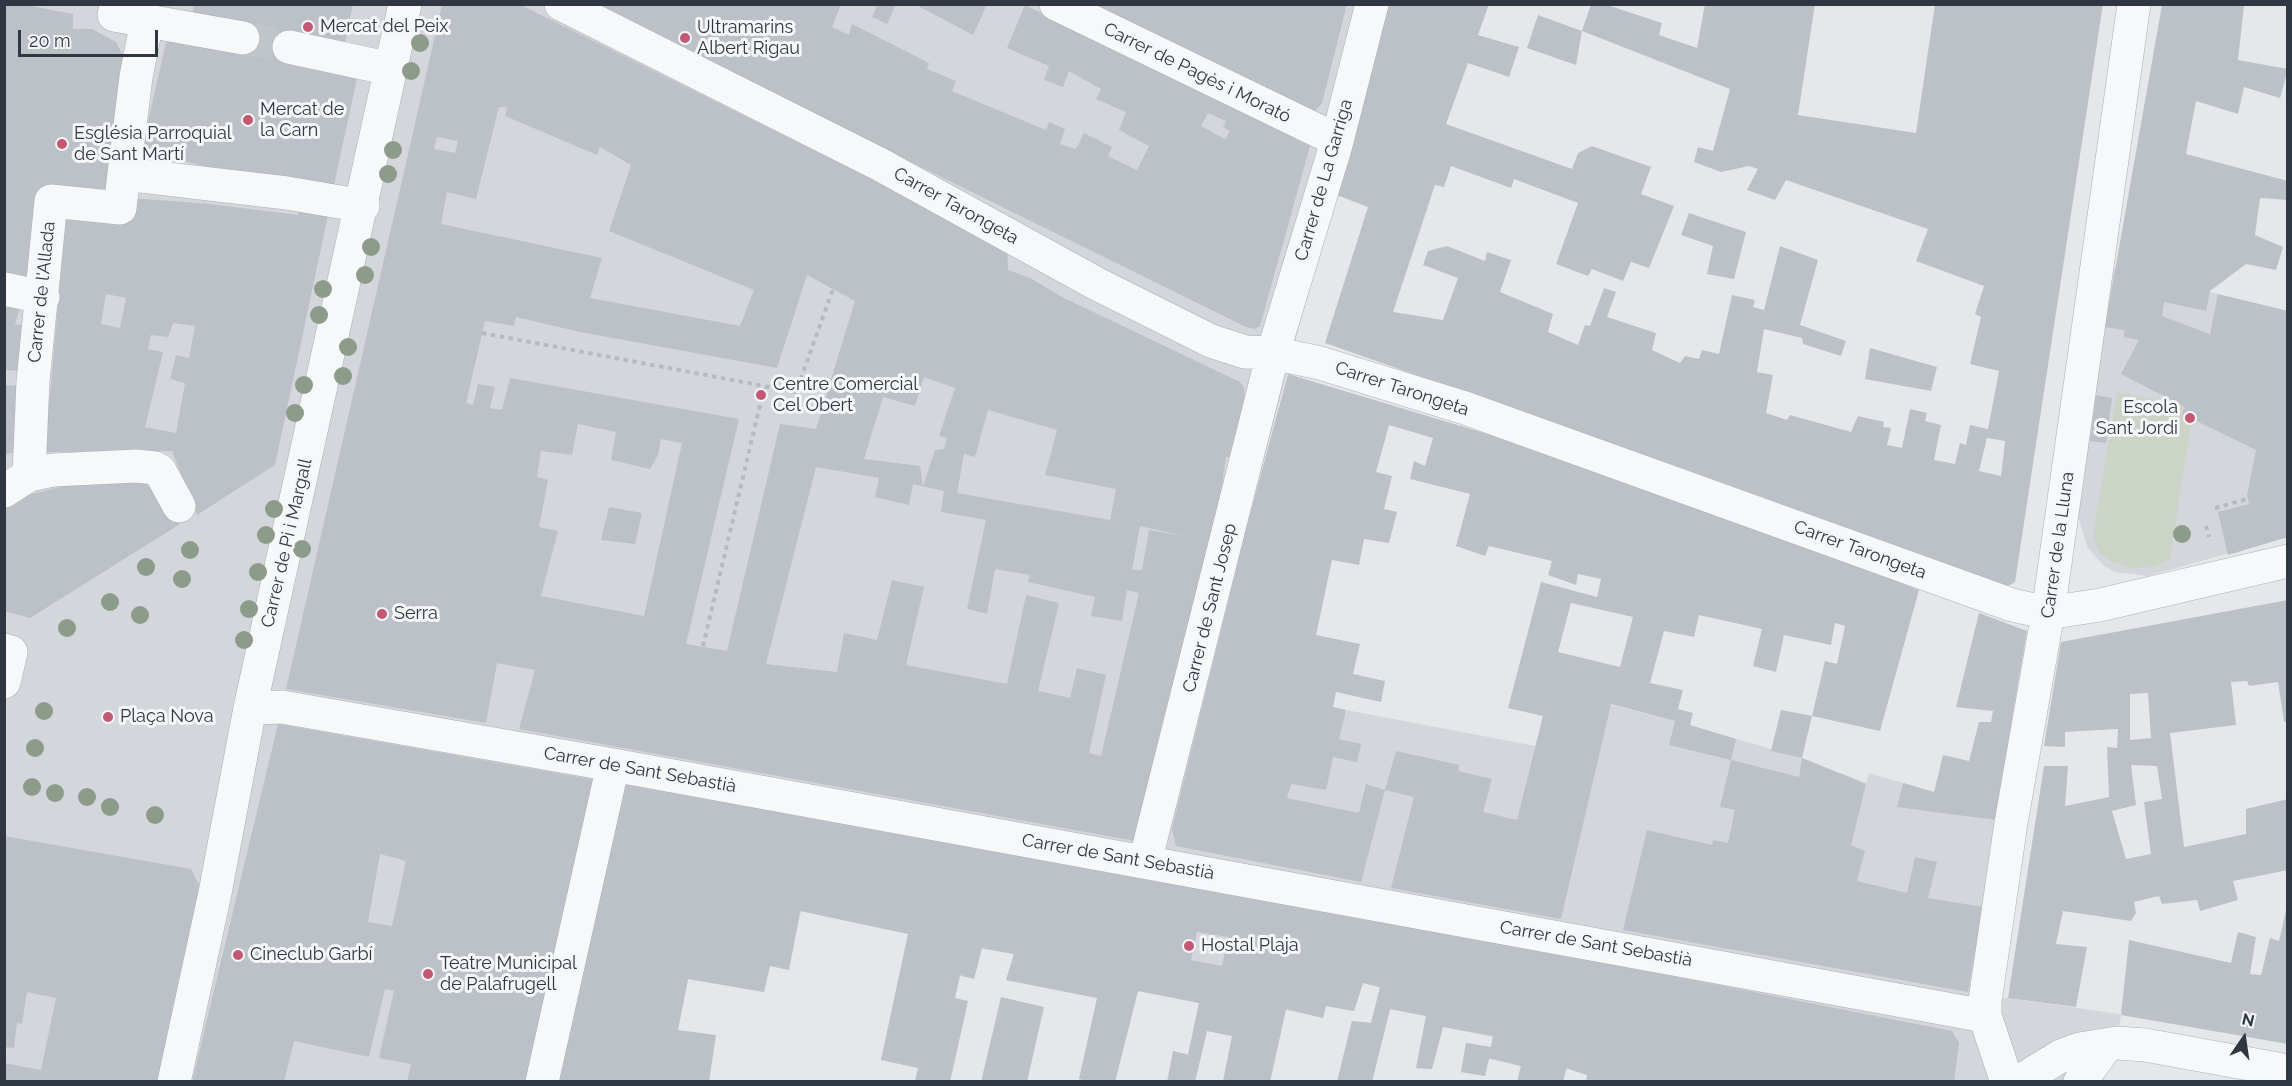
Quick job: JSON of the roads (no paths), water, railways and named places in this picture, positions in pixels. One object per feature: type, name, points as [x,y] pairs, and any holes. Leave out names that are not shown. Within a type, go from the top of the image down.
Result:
[{"type":"street","points":[[117,4],[114,15],[243,38]]},
{"type":"street","name":"Carrer de Pi i Margall","points":[[174,1082],[215,893],[250,708],[363,206],[405,4]]},
{"type":"street","name":"Carrer Tarongeta","points":[[561,4],[881,165],[1097,284],[1211,341],[1245,352],[1273,353],[1320,363],[1465,408],[2001,601],[2048,613],[2100,606],[2288,561]]},
{"type":"street","name":"Carrer de Pagès i Morató","points":[[1056,4],[1337,140]]},
{"type":"street","name":"Carrer de La Garriga","points":[[1273,353],[1337,140],[1372,4]]},
{"type":"street","name":"Carrer de la Lluna","points":[[2007,1082],[1985,1016],[1985,1001],[2011,823],[2048,613],[2134,4]]},
{"type":"street","points":[[147,21],[136,77],[124,174],[287,193],[363,206]]},
{"type":"street","points":[[289,47],[391,69]]},
{"type":"street","name":"Carrer de l'Allada","points":[[17,483],[19,379],[43,297],[51,201],[120,208],[124,174]]},
{"type":"street","points":[[4,289],[43,297]]},
{"type":"street","name":"Carrer de Sant Josep","points":[[1145,862],[1273,353]]},
{"type":"street","points":[[17,483],[82,467],[155,468],[179,507]]},
{"type":"street","name":"Carrer de Sant Sebastià","points":[[250,708],[282,707],[613,765],[1985,1016]]},
{"type":"street","points":[[542,1082],[613,765]]},
{"type":"street","points":[[2080,1082],[2107,1045]]},
{"type":"street","points":[[2018,1082],[2061,1056],[2080,1049],[2107,1045],[2145,1045],[2288,1071]]},
{"type":"tunnel","points":[[243,38],[289,47]]},
{"type":"place","name":"Mercat del Peix","points":[[308,27]]},
{"type":"place","name":"Ultramarins Albert Rigau","points":[[685,38]]},
{"type":"place","name":"Mercat de la Carn","points":[[248,120]]},
{"type":"place","name":"Església Parroquial de Sant Martí","points":[[62,144]]},
{"type":"place","name":"Centre Comercial Cel Obert","points":[[761,395]]},
{"type":"place","name":"Escola Sant Jordi","points":[[2190,418]]},
{"type":"place","name":"Serra","points":[[382,614]]},
{"type":"place","name":"Plaça Nova","points":[[108,717]]},
{"type":"place","name":"Hostal Plaja","points":[[1189,946]]},
{"type":"place","name":"Cineclub Garbí","points":[[238,955]]},
{"type":"place","name":"Teatre Municipal de Palafrugell","points":[[428,974]]}]
